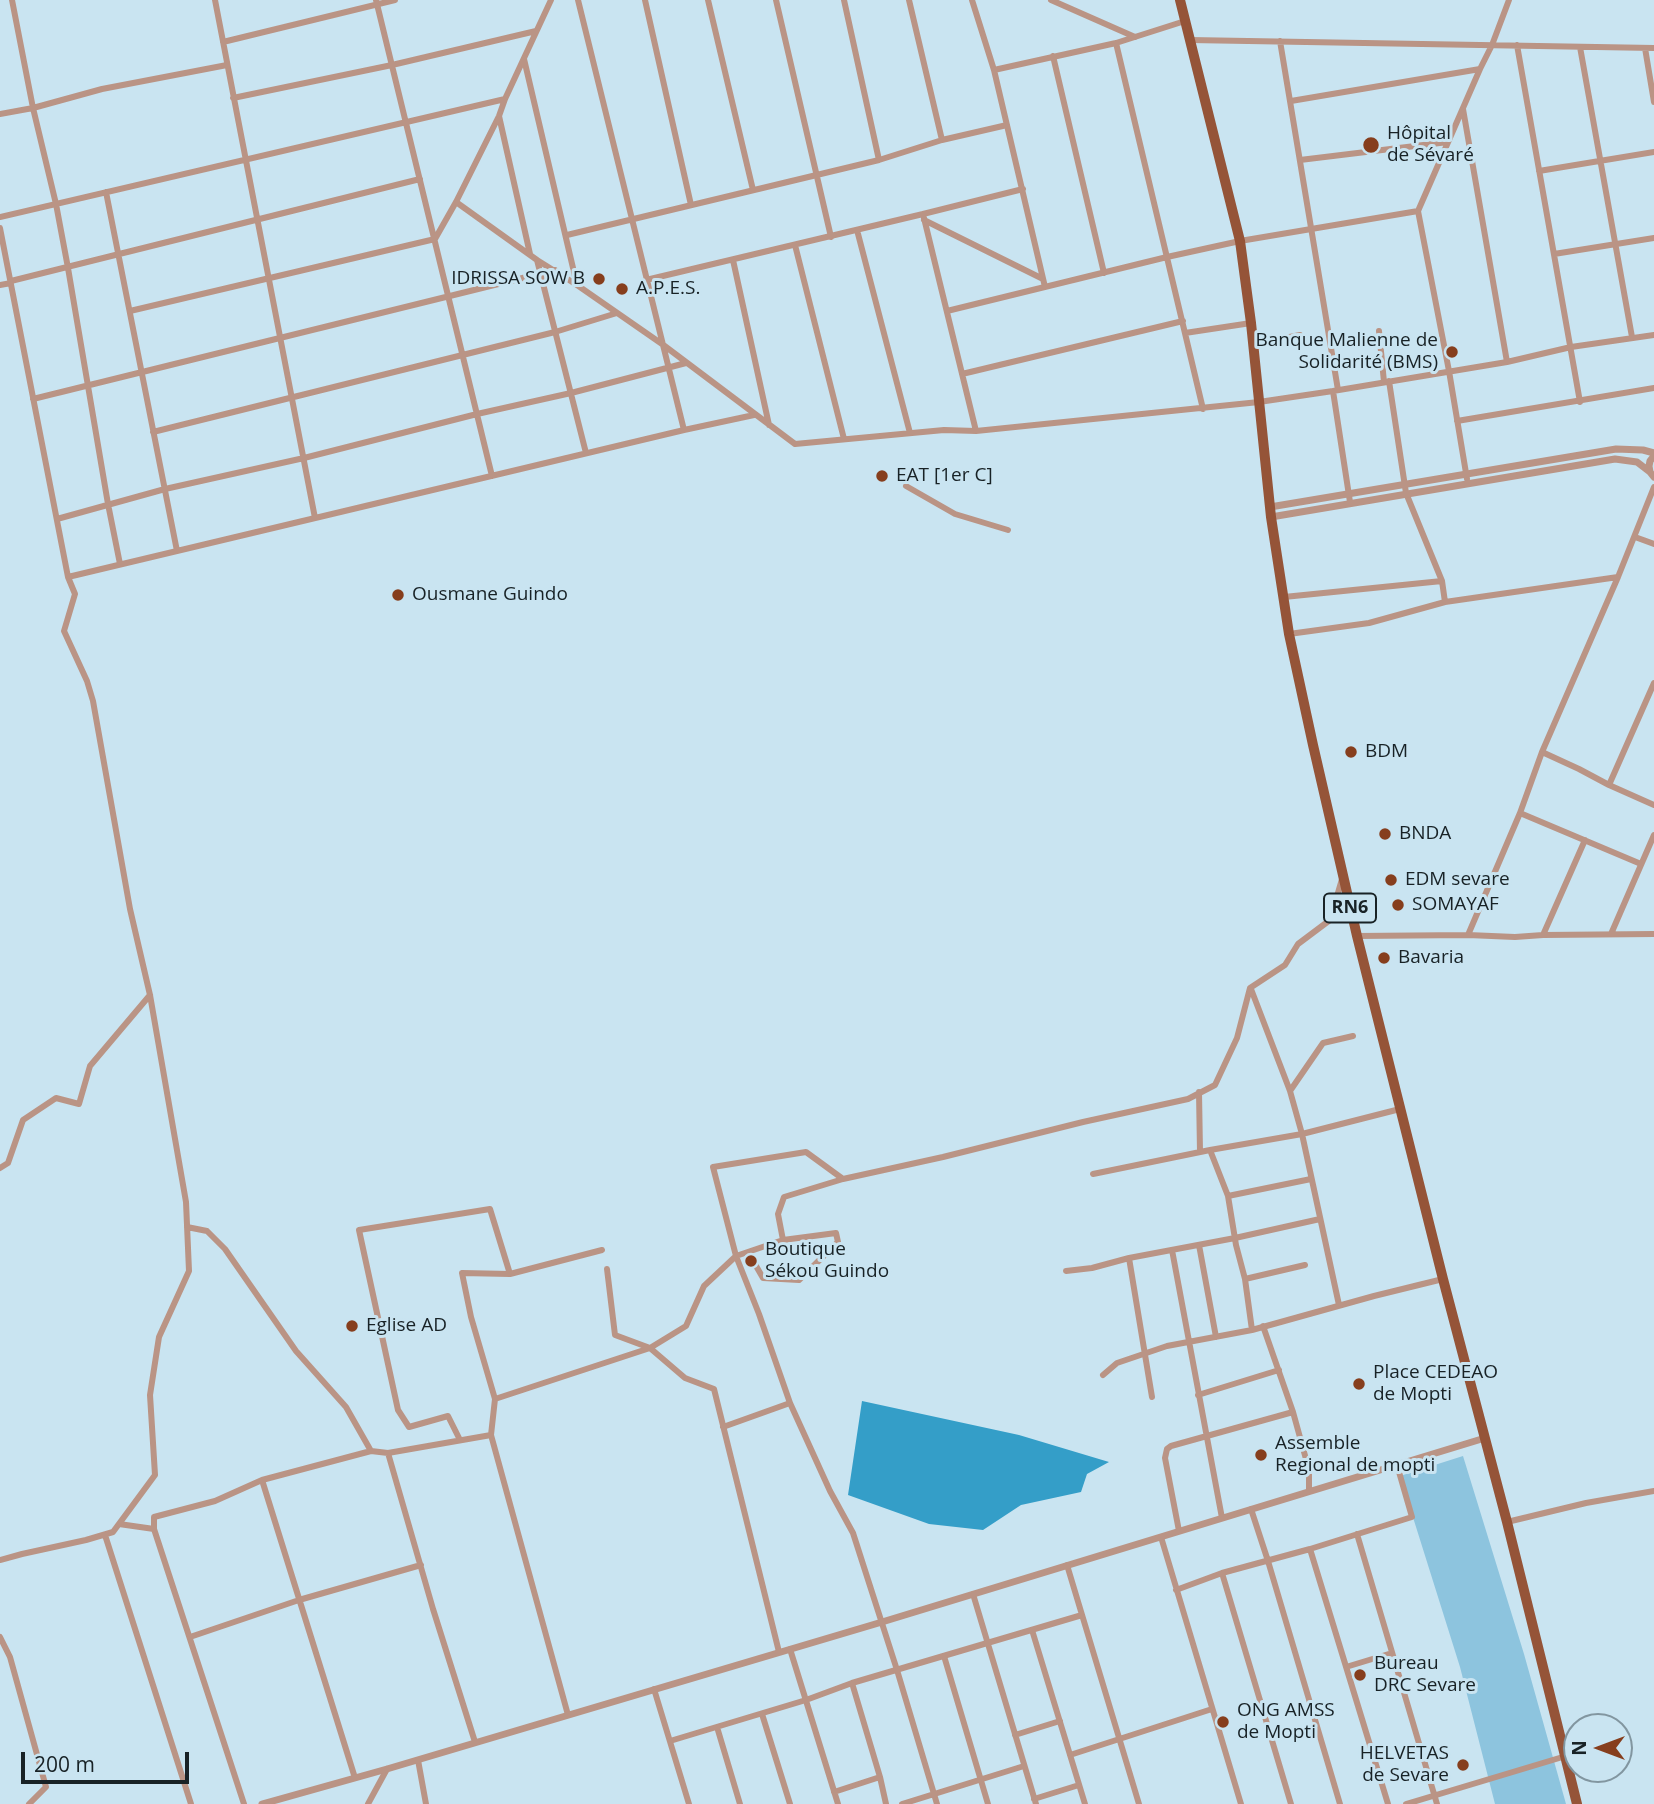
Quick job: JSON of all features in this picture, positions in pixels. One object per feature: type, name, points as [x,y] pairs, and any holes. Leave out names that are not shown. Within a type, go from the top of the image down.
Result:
[{"type":"main road","name":"RN6","points":[[1180,0],[1240,241],[1271,512],[1289,634],[1357,936],[1563,1744]]},
{"type":"main road","name":"RN6","points":[[1572,1783],[1577,1804]]},
{"type":"street","points":[[12,0],[33,108],[56,204],[120,564]]},
{"type":"street","points":[[215,0],[315,518]]},
{"type":"street","points":[[223,42],[377,2],[395,0]]},
{"type":"street","points":[[130,311],[435,239],[499,116],[551,0]]},
{"type":"street","points":[[578,0],[684,430]]},
{"type":"street","points":[[645,0],[691,205]]},
{"type":"street","points":[[708,0],[753,190]]},
{"type":"street","points":[[776,0],[831,237]]},
{"type":"street","points":[[844,0],[879,160]]},
{"type":"street","points":[[909,0],[942,140]]},
{"type":"street","points":[[972,0],[994,70],[1044,283]]},
{"type":"street","points":[[1051,0],[1135,37]]},
{"type":"street","points":[[1467,480],[1418,211],[1492,45],[1509,0]]},
{"type":"street","points":[[377,2],[492,476]]},
{"type":"street","points":[[994,70],[1116,43],[1185,21]]},
{"type":"street","points":[[233,98],[392,65],[536,31]]},
{"type":"street","points":[[1190,40],[1654,48]]},
{"type":"street","points":[[1280,41],[1311,229],[1349,499]]},
{"type":"street","points":[[1116,43],[1203,409]]},
{"type":"street","points":[[1517,46],[1580,402]]},
{"type":"street","points":[[1580,47],[1632,337]]},
{"type":"street","points":[[1644,48],[1654,102]]},
{"type":"street","points":[[1053,56],[1104,273]]},
{"type":"street","points":[[524,59],[577,285]]},
{"type":"street","points":[[0,114],[102,89],[227,65]]},
{"type":"street","points":[[1291,101],[1480,69]]},
{"type":"street","points":[[0,218],[505,99]]},
{"type":"street","points":[[1463,109],[1507,362]]},
{"type":"street","points":[[499,116],[530,254]]},
{"type":"street","points":[[567,235],[879,160],[942,140],[1007,125]]},
{"type":"street","points":[[1300,160],[1448,142]]},
{"type":"street","points":[[1539,171],[1654,152]]},
{"type":"street","points":[[0,285],[419,179]]},
{"type":"street","points":[[646,281],[857,230],[924,217],[1023,189]]},
{"type":"street","points":[[106,192],[177,551]]},
{"type":"street","points":[[456,202],[662,344],[795,444],[944,430],[976,431],[1259,402],[1654,335]]},
{"type":"street","points":[[947,311],[1044,283],[1104,273],[1240,241],[1418,211]]},
{"type":"street","points":[[924,217],[1044,283]]},
{"type":"street","points":[[924,217],[976,431]]},
{"type":"street","points":[[0,228],[68,577],[75,594],[64,631],[87,681],[93,701],[130,909],[150,995],[186,1202],[190,1271],[159,1337],[150,1395],[155,1475],[113,1532],[0,1560]]},
{"type":"street","points":[[857,230],[909,433]]},
{"type":"street","points":[[1554,254],[1654,238]]},
{"type":"street","points":[[795,245],[844,439]]},
{"type":"street","points":[[537,260],[586,453]]},
{"type":"street","points":[[733,260],[769,425]]},
{"type":"street","points":[[33,399],[555,270]]},
{"type":"street","points":[[153,432],[555,332],[617,313]]},
{"type":"street","points":[[962,374],[1183,321]]},
{"type":"street","points":[[1185,333],[1251,323]]},
{"type":"street","points":[[1379,331],[1406,490],[1442,581],[1446,602]]},
{"type":"street","points":[[1253,344],[1300,335]]},
{"type":"street","points":[[58,519],[165,489],[304,458],[686,363]]},
{"type":"street","points":[[1457,421],[1654,388]]},
{"type":"street","points":[[68,577],[754,415]]},
{"type":"street","points":[[1467,480],[1616,449],[1643,450],[1654,454],[1650,461],[1652,474]]},
{"type":"street","points":[[1271,512],[1615,459],[1637,462],[1652,474]]},
{"type":"street","points":[[906,486],[955,514],[1008,530]]},
{"type":"street","points":[[1468,935],[1654,487]]},
{"type":"street","points":[[1635,537],[1654,544]]},
{"type":"street","points":[[1289,634],[1368,623],[1446,602],[1618,577]]},
{"type":"street","points":[[1284,597],[1442,581]]},
{"type":"street","points":[[1609,785],[1654,683]]},
{"type":"street","points":[[1542,752],[1654,805]]},
{"type":"street","points":[[1520,813],[1641,864]]},
{"type":"street","points":[[1611,934],[1654,835]]},
{"type":"street","points":[[1543,934],[1585,841]]},
{"type":"street","points":[[783,1240],[778,1214],[784,1197],[843,1179],[1188,1099],[1215,1085],[1237,1038],[1250,988],[1285,965],[1298,944],[1330,920],[1343,876]]},
{"type":"street","points":[[1357,936],[1515,937],[1543,934],[1654,933]]},
{"type":"street","points":[[1250,988],[1290,1091],[1302,1134],[1339,1306]]},
{"type":"street","points":[[0,1168],[8,1163],[23,1120],[56,1098],[79,1104],[90,1066],[150,995]]},
{"type":"street","points":[[1290,1091],[1323,1042],[1353,1035]]},
{"type":"street","points":[[1199,1092],[1200,1152]]},
{"type":"street","points":[[1093,1174],[1302,1134],[1400,1109]]},
{"type":"street","points":[[1210,1150],[1228,1195],[1252,1330]]},
{"type":"street","points":[[843,1179],[806,1152],[713,1167],[736,1256],[790,1403],[853,1533],[937,1804]]},
{"type":"street","points":[[1228,1195],[1311,1179]]},
{"type":"street","points":[[460,1440],[448,1416],[409,1427],[398,1409],[359,1230],[490,1209],[510,1274]]},
{"type":"street","points":[[1066,1271],[1092,1268],[1320,1219]]},
{"type":"street","points":[[187,1227],[207,1231],[225,1249],[296,1351],[346,1407],[371,1451]]},
{"type":"street","points":[[495,1399],[650,1348],[686,1326],[704,1286],[736,1256],[783,1240],[836,1233],[838,1242],[799,1280],[763,1278],[748,1252]]},
{"type":"street","points":[[1199,1245],[1216,1337]]},
{"type":"street","points":[[568,1714],[491,1435],[495,1399],[471,1317],[462,1273],[510,1274],[602,1250]]},
{"type":"street","points":[[1172,1250],[1222,1518]]},
{"type":"street","points":[[1129,1258],[1152,1397]]},
{"type":"street","points":[[1245,1279],[1305,1265]]},
{"type":"street","points":[[607,1269],[615,1335],[650,1348],[685,1378],[714,1389],[779,1652]]},
{"type":"street","points":[[1103,1376],[1117,1363],[1167,1346],[1252,1330],[1443,1279]]},
{"type":"street","points":[[1263,1326],[1293,1412],[1309,1470],[1309,1491]]},
{"type":"street","points":[[1198,1395],[1279,1370]]},
{"type":"street","points":[[723,1427],[790,1403]]},
{"type":"street","points":[[1179,1531],[1165,1458],[1167,1449],[1293,1412]]},
{"type":"street","points":[[244,1804],[154,1529],[154,1517],[215,1501],[262,1480],[371,1451],[388,1453],[491,1435]]},
{"type":"street","points":[[262,1804],[882,1622],[1485,1438]]},
{"type":"street","points":[[388,1453],[475,1742]]},
{"type":"street","points":[[1176,1590],[1222,1573],[1412,1517],[1397,1465]]},
{"type":"street","points":[[262,1480],[355,1778]]},
{"type":"street","points":[[1507,1522],[1586,1503],[1654,1491]]},
{"type":"street","points":[[1251,1509],[1340,1804]]},
{"type":"street","points":[[119,1524],[154,1529]]},
{"type":"street","points":[[1357,1534],[1437,1804]]},
{"type":"street","points":[[105,1535],[191,1804]]},
{"type":"street","points":[[1161,1537],[1241,1804]]},
{"type":"street","points":[[1310,1549],[1388,1804]]},
{"type":"street","points":[[190,1637],[299,1600],[421,1565]]},
{"type":"street","points":[[1067,1565],[1139,1804]]},
{"type":"street","points":[[1222,1573],[1291,1804]]},
{"type":"street","points":[[973,1594],[1035,1801],[1079,1784]]},
{"type":"street","points":[[670,1741],[1082,1615]]},
{"type":"street","points":[[1032,1630],[1085,1804]]},
{"type":"street","points":[[0,1637],[10,1657],[46,1787],[29,1804]]},
{"type":"street","points":[[790,1649],[838,1804]]},
{"type":"street","points":[[1346,1667],[1392,1653]]},
{"type":"street","points":[[944,1656],[988,1804]]},
{"type":"street","points":[[852,1684],[886,1804]]},
{"type":"street","points":[[654,1689],[689,1804]]},
{"type":"street","points":[[1070,1755],[1212,1709]]},
{"type":"street","points":[[762,1714],[790,1804]]},
{"type":"street","points":[[1015,1735],[1060,1721]]},
{"type":"street","points":[[717,1727],[740,1804]]},
{"type":"street","points":[[1406,1804],[1563,1757]]},
{"type":"street","points":[[418,1760],[426,1804]]},
{"type":"street","points":[[902,1804],[1024,1766]]},
{"type":"street","points":[[368,1804],[387,1769]]},
{"type":"street","points":[[834,1792],[880,1777]]},
{"type":"shaded area","points":[[862,1401],[1019,1435],[1109,1462],[1087,1474],[1081,1492],[1021,1505],[983,1530],[929,1524],[848,1495]]},
{"type":"shaded area","points":[[1463,1456],[1524,1654],[1566,1804],[1495,1804],[1460,1667],[1400,1476]]},
{"type":"place","name":"Hôpital de Sévaré","points":[[1371,145]]},
{"type":"place","name":"IDRISSA SOW B","points":[[599,279]]},
{"type":"place","name":"A.P.E.S.","points":[[622,289]]},
{"type":"place","name":"Banque Malienne de Solidarité (BMS)","points":[[1452,352]]},
{"type":"place","name":"EAT [1er C]","points":[[882,476]]},
{"type":"place","name":"Ousmane Guindo","points":[[398,595]]},
{"type":"place","name":"BDM","points":[[1351,752]]},
{"type":"place","name":"BNDA","points":[[1385,834]]},
{"type":"place","name":"EDM sevare","points":[[1391,880]]},
{"type":"place","name":"SOMAYAF","points":[[1398,905]]},
{"type":"place","name":"Bavaria","points":[[1384,958]]},
{"type":"place","name":"Boutique Sékou Guindo","points":[[751,1261]]},
{"type":"place","name":"Eglise AD","points":[[352,1326]]},
{"type":"place","name":"Place CEDEAO de Mopti","points":[[1359,1384]]},
{"type":"place","name":"Assemble Regional de mopti","points":[[1261,1455]]},
{"type":"place","name":"Bureau DRC Sevare","points":[[1360,1675]]},
{"type":"place","name":"ONG AMSS de Mopti","points":[[1223,1722]]},
{"type":"place","name":"HELVETAS de Sevare","points":[[1463,1765]]}]
